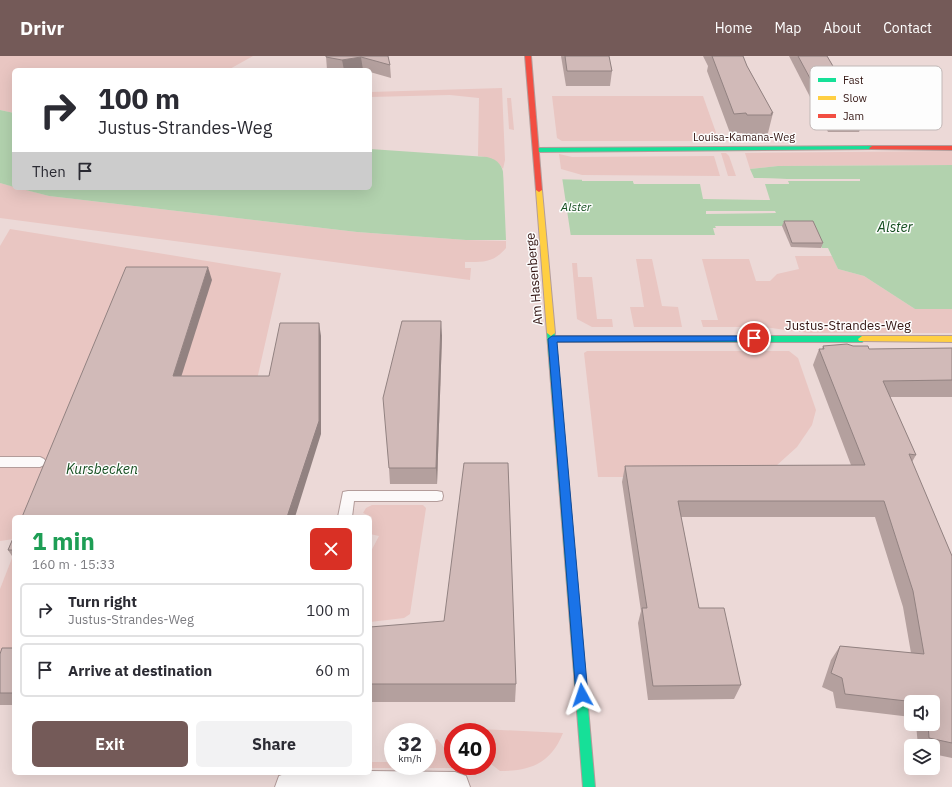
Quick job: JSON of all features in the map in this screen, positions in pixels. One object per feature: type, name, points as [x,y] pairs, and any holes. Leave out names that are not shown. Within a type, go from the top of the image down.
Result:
[{"type":"street","name":"Am Hasenberge","points":[[528,56],[589,787]]},
{"type":"street","name":"Louisa-Kamana-Weg","points":[[536,150],[952,148]]},
{"type":"street","name":"Justus-Strandes-Weg","points":[[552,339],[952,339]]},
{"type":"street","points":[[290,787],[327,785],[455,787]]},
{"type":"lane","points":[[0,462],[40,462]]},
{"type":"lane","points":[[345,515],[348,496],[437,496]]},
{"type":"shaded area","points":[[0,56],[253,56],[232,68],[12,68],[12,113],[0,110]]},
{"type":"shaded area","points":[[502,88],[505,160],[503,169],[498,163],[485,157],[478,156],[479,98],[450,95],[372,97],[372,92]]},
{"type":"shaded area","points":[[552,96],[703,96],[719,141],[562,141],[557,138]]},
{"type":"shaded area","points":[[507,98],[511,98],[514,130],[509,129]]},
{"type":"shaded area","points":[[952,151],[952,165],[778,166],[750,169],[745,153]]},
{"type":"shaded area","points":[[721,153],[726,153],[729,156],[736,176],[728,176]]},
{"type":"shaded area","points":[[559,154],[572,157],[714,156],[720,176],[582,175],[561,169]]},
{"type":"shaded area","points":[[0,183],[12,186],[12,190],[26,190],[49,196],[357,232],[466,240],[506,241],[506,248],[497,257],[488,261],[465,262],[465,268],[471,268],[470,280],[0,218]]},
{"type":"shaded area","points":[[10,229],[281,273],[226,515],[12,515],[12,539],[0,541],[0,246]]},
{"type":"shaded area","points":[[795,256],[832,256],[838,269],[864,276],[915,309],[952,309],[952,333],[808,333],[764,327],[703,327],[701,320],[718,320],[702,259],[749,259],[756,281],[770,281],[777,274],[799,269]]},
{"type":"shaded area","points":[[636,259],[652,259],[662,306],[678,307],[682,327],[634,327],[630,307],[644,307]]},
{"type":"shaded area","points":[[572,263],[577,263],[578,277],[592,277],[597,319],[612,319],[613,327],[592,327],[577,319]]},
{"type":"shaded area","points":[[587,351],[789,351],[798,358],[816,410],[812,425],[797,447],[776,466],[743,477],[598,477],[584,353]]},
{"type":"shaded area","points":[[372,505],[423,505],[426,508],[410,614],[404,618],[372,622],[372,549],[379,536],[372,534],[372,515],[363,513],[366,508]]},
{"type":"shaded area","points":[[12,558],[12,662],[0,663],[0,589]]},
{"type":"shaded area","points":[[496,730],[563,733],[552,752],[539,763],[521,769],[500,771],[496,768]]},
{"type":"shaded area","points":[[437,739],[444,747],[444,768],[436,768]]},
{"type":"shaded area","points":[[372,762],[384,762],[384,768],[372,768]]},
{"type":"water","points":[[0,110],[12,113],[12,186],[0,183]]},
{"type":"water","name":"Alster","points":[[372,149],[487,157],[500,164],[503,170],[504,178],[633,181],[634,184],[700,184],[703,199],[770,200],[765,184],[789,184],[787,179],[754,178],[750,169],[778,166],[952,165],[952,309],[915,309],[864,276],[838,269],[828,248],[822,248],[811,226],[715,226],[716,228],[713,228],[715,235],[506,235],[506,240],[466,240],[357,232],[49,196],[26,190],[372,190]],"holes":[[[706,211],[775,211],[776,213],[706,214]]]},
{"type":"pier","points":[[503,169],[505,169],[506,177],[562,177],[571,237],[508,237],[508,240],[506,240]]},
{"type":"pier","points":[[752,178],[860,179],[860,181],[788,181],[789,184],[763,184],[765,182],[786,182],[754,180]]},
{"type":"pier","points":[[582,179],[633,179],[635,182],[700,182],[702,184],[634,184],[633,181],[582,181]]},
{"type":"building","points":[[326,56],[388,56],[390,65],[361,57],[342,60]]},
{"type":"building","points":[[565,56],[609,56],[612,71],[567,71]]},
{"type":"building","points":[[712,56],[743,56],[773,113],[771,113],[772,115],[747,115],[746,113],[734,114]]},
{"type":"building","points":[[798,56],[827,56],[833,66],[810,66],[810,78]]},
{"type":"building","points":[[784,221],[813,221],[823,243],[792,243]]},
{"type":"building","points":[[126,267],[208,267],[173,376],[269,376],[280,323],[319,323],[319,421],[288,515],[23,515]]},
{"type":"building","points":[[402,321],[441,321],[436,468],[389,468],[383,398]]},
{"type":"building","points":[[847,344],[853,346],[868,346],[869,349],[952,348],[952,380],[883,381],[916,455],[909,454],[952,556],[952,743],[940,740],[940,739],[929,738],[928,731],[940,731],[940,695],[904,695],[904,701],[845,694],[842,678],[831,673],[840,646],[924,654],[913,591],[884,501],[678,501],[699,608],[724,608],[741,685],[653,686],[642,608],[647,608],[625,466],[865,465],[819,349],[824,349],[823,346]]},
{"type":"building","points":[[464,463],[508,463],[516,684],[372,684],[372,627],[444,621]]},
{"type":"building","points":[[12,541],[12,550],[8,550]]},
{"type":"building","points":[[2,648],[12,648],[12,693],[0,693],[0,654]]},
{"type":"traffic: fast","points":[[536,150],[872,148]]},
{"type":"traffic: fast","points":[[551,333],[589,787]]},
{"type":"traffic: fast","points":[[552,339],[862,339]]},
{"type":"traffic: slow","points":[[539,190],[551,333]]},
{"type":"traffic: slow","points":[[862,339],[952,339]]},
{"type":"traffic: jam","points":[[528,56],[539,190]]},
{"type":"traffic: jam","points":[[872,148],[952,148]]},
{"type":"route","points":[[582,695],[552,339],[754,338]]},
{"type":"water label","name":"Kursbecken","points":[[102,469]]}]
